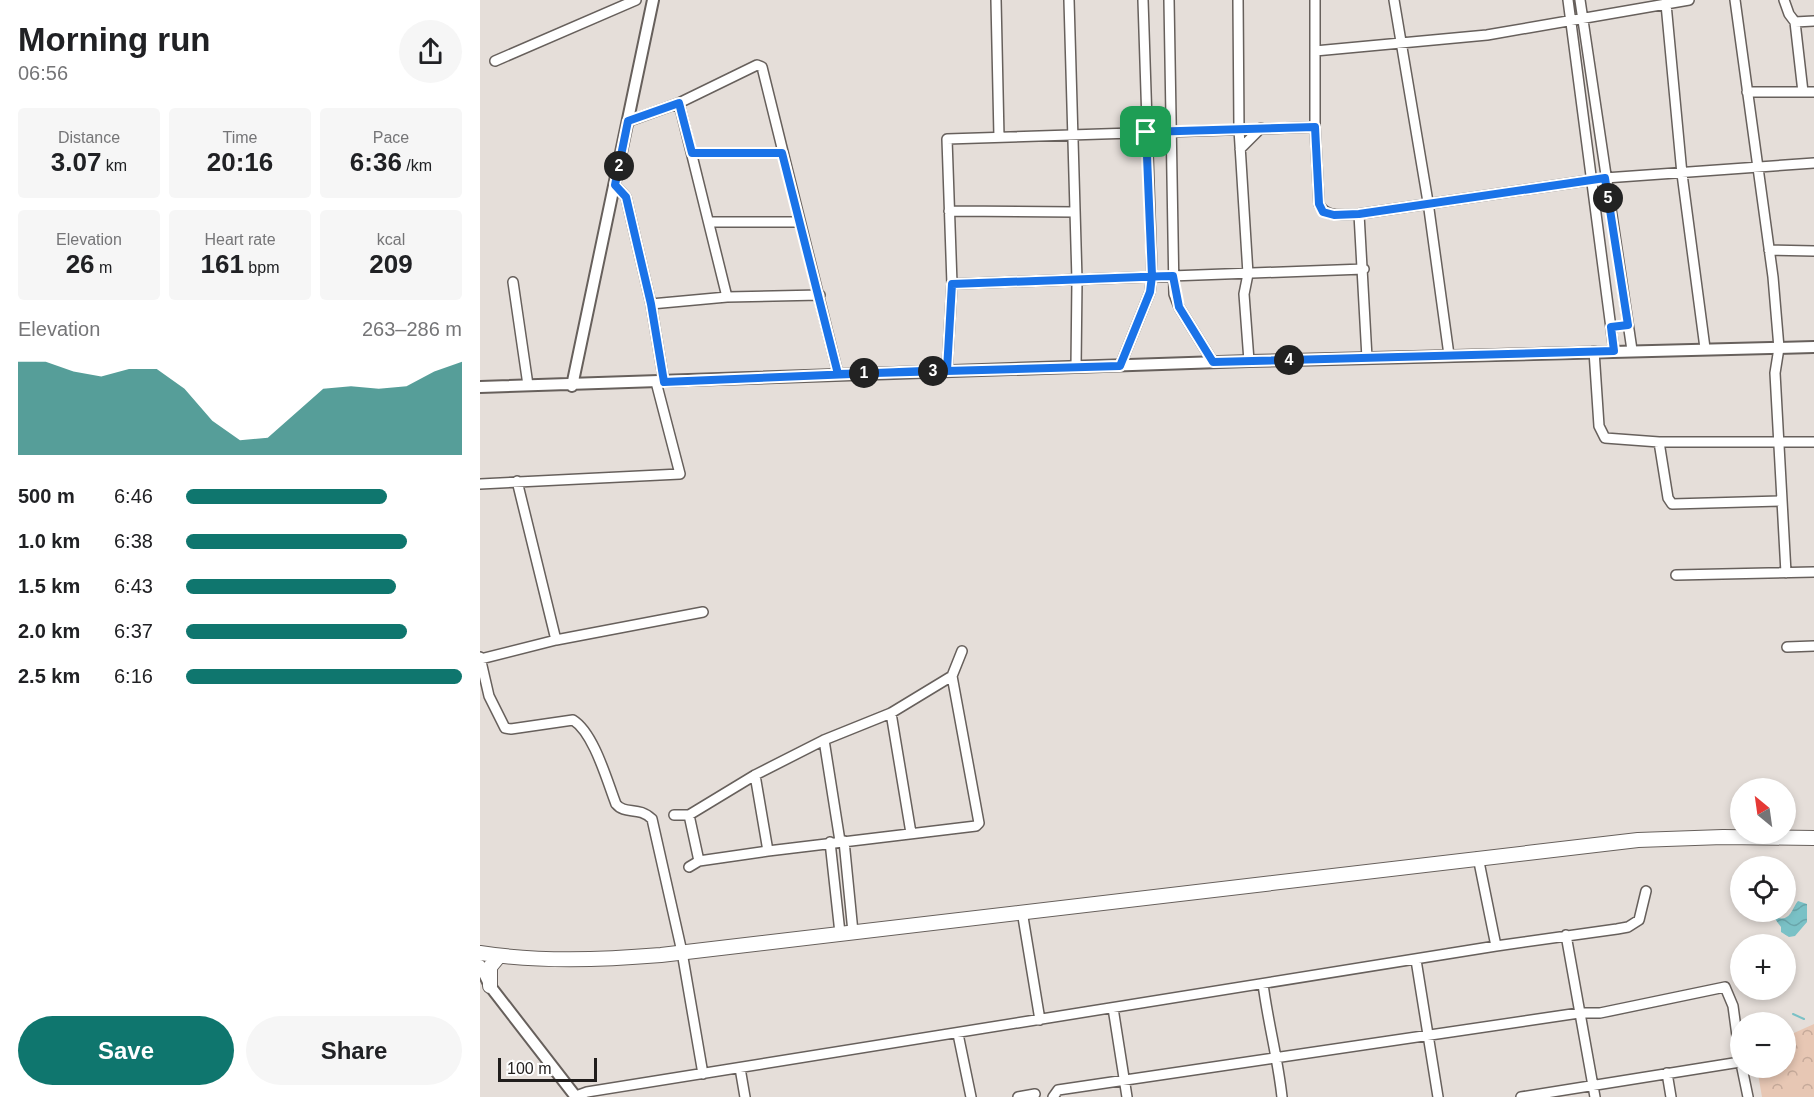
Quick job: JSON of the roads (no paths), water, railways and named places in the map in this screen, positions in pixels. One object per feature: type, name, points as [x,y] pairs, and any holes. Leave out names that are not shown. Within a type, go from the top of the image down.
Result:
[{"type":"highway","points":[[480,953],[499,956],[584,959],[682,952],[1638,840],[1723,837],[1814,838]]},
{"type":"highway","points":[[485,980],[499,956]]},
{"type":"main road","points":[[572,386],[653,0]]},
{"type":"main road","points":[[480,387],[572,386],[1076,366],[1705,348],[1814,347]]},
{"type":"main road","points":[[480,965],[485,980],[576,1097]]},
{"type":"street","points":[[495,61],[613,5],[636,0]]},
{"type":"street","points":[[996,0],[999,137]]},
{"type":"street","points":[[1070,0],[1077,280],[1076,366]]},
{"type":"street","points":[[1120,366],[1150,292],[1152,276],[1143,0]]},
{"type":"street","points":[[1169,0],[1173,276],[1179,307],[1213,362]]},
{"type":"street","points":[[1238,0],[1239,129],[1248,274],[1244,294],[1249,361]]},
{"type":"street","points":[[1315,0],[1315,127],[1320,208],[1334,215],[1359,214],[1428,202],[1605,178],[1814,163]]},
{"type":"street","points":[[1394,0],[1428,202],[1449,356]]},
{"type":"street","points":[[1568,0],[1614,351]]},
{"type":"street","points":[[1580,0],[1632,350]]},
{"type":"street","points":[[1315,51],[1401,41],[1487,35],[1689,0]]},
{"type":"street","points":[[1735,0],[1769,250],[1779,348],[1775,373],[1786,573]]},
{"type":"street","points":[[1784,0],[1795,22],[1803,92]]},
{"type":"street","points":[[1666,4],[1682,174],[1705,348]]},
{"type":"street","points":[[1795,22],[1814,21]]},
{"type":"street","points":[[628,121],[679,103],[760,65],[820,295],[838,374]]},
{"type":"street","points":[[1747,92],[1814,92]]},
{"type":"street","points":[[679,103],[727,297]]},
{"type":"street","points":[[947,370],[952,284],[947,139],[1315,127]]},
{"type":"street","points":[[1240,149],[1261,128]]},
{"type":"street","points":[[692,153],[782,153]]},
{"type":"street","points":[[480,484],[680,474],[660,382],[651,304],[626,197],[615,185]]},
{"type":"street","points":[[949,211],[1075,212]]},
{"type":"street","points":[[1359,214],[1364,269],[1367,358]]},
{"type":"street","points":[[709,222],[800,222]]},
{"type":"street","points":[[1769,250],[1814,251]]},
{"type":"street","points":[[952,284],[1364,269]]},
{"type":"street","points":[[513,282],[528,385]]},
{"type":"street","points":[[651,304],[727,297],[820,295]]},
{"type":"street","points":[[1611,327],[1628,325]]},
{"type":"street","points":[[1594,351],[1602,436],[1659,442],[1814,442]]},
{"type":"street","points":[[1659,442],[1668,498],[1672,504],[1782,501]]},
{"type":"street","points":[[517,481],[556,640]]},
{"type":"street","points":[[1676,575],[1814,572]]},
{"type":"street","points":[[703,612],[556,640],[480,658],[485,698],[501,723],[511,729],[573,720],[586,732],[620,808],[639,810],[652,819],[682,952],[703,1074]]},
{"type":"street","points":[[1787,647],[1814,646]]},
{"type":"street","points":[[689,867],[699,861],[830,842],[973,828],[979,823],[952,676],[962,651]]},
{"type":"street","points":[[674,815],[689,815],[755,775],[824,740],[891,713],[952,676]]},
{"type":"street","points":[[891,713],[911,833]]},
{"type":"street","points":[[824,740],[842,841],[847,932]]},
{"type":"street","points":[[755,775],[768,851]]},
{"type":"street","points":[[689,815],[699,861]]},
{"type":"street","points":[[830,842],[847,932]]},
{"type":"street","points":[[1478,857],[1496,946]]},
{"type":"street","points":[[576,1097],[587,1092],[1496,946],[1598,932],[1634,924],[1638,920],[1646,891]]},
{"type":"street","points":[[1022,912],[1040,1020]]},
{"type":"street","points":[[1566,935],[1595,1097]]},
{"type":"street","points":[[1416,960],[1438,1097]]},
{"type":"street","points":[[1263,984],[1271,1042],[1278,1059],[1282,1097]]},
{"type":"street","points":[[1053,1097],[1058,1090],[1278,1059],[1428,1034],[1579,1013],[1600,1013],[1725,987],[1734,1012]]},
{"type":"street","points":[[1113,1008],[1127,1097]]},
{"type":"street","points":[[958,1034],[971,1097]]},
{"type":"street","points":[[1521,1097],[1730,1062]]},
{"type":"street","points":[[740,1068],[745,1097]]},
{"type":"street","points":[[1667,1073],[1671,1097]]},
{"type":"street","points":[[1744,1078],[1748,1097]]},
{"type":"street","points":[[1018,1097],[1035,1094]]},
{"type":"water","points":[[1798,901],[1807,904],[1807,922],[1796,935],[1784,934],[1777,922],[1796,922]]},
{"type":"waterway","points":[[1796,1015],[1804,1019]]}]
